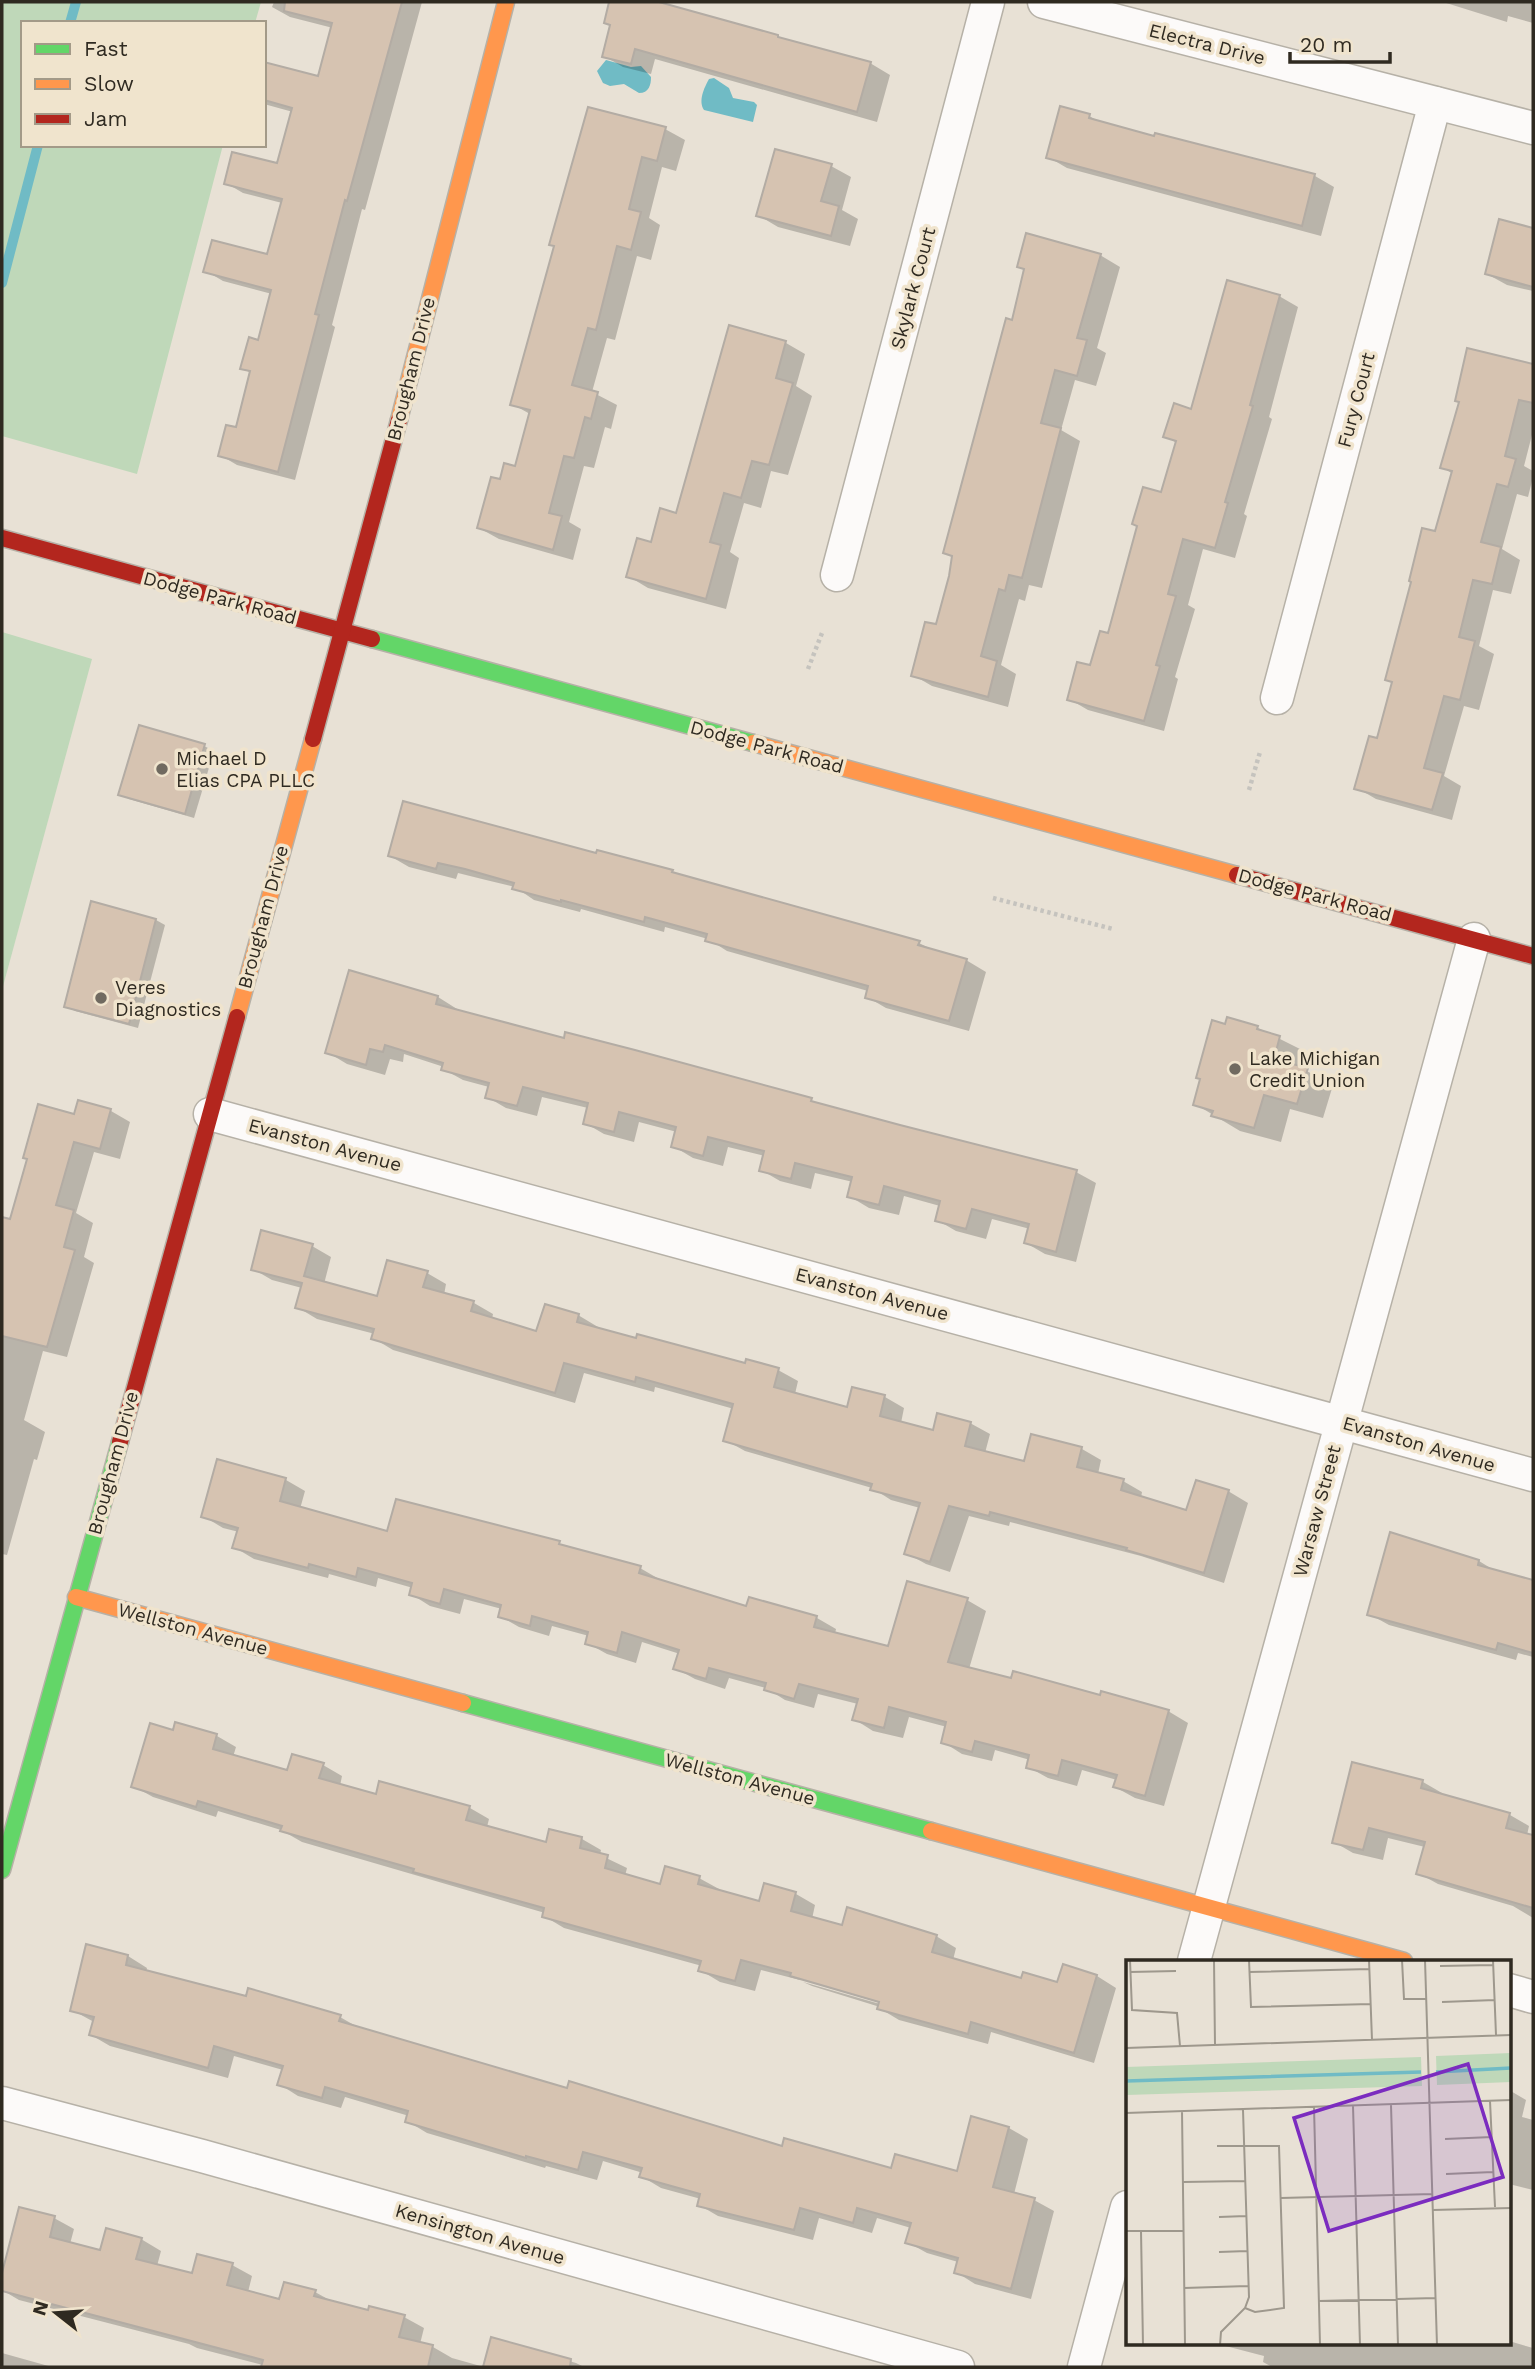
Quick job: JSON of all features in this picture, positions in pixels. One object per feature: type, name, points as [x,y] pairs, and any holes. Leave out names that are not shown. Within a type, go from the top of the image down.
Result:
[{"type":"street","name":"Brougham Drive","points":[[2,1870],[342,631],[506,2]]},
{"type":"street","name":"Skylark Court","points":[[837,575],[988,2]]},
{"type":"street","name":"Electra Drive","points":[[1044,2],[1533,128]]},
{"type":"street","name":"Fury Court","points":[[1277,698],[1435,103]]},
{"type":"street","name":"Dodge Park Road","points":[[2,538],[1533,956]]},
{"type":"street","name":"Warsaw Street","points":[[1194,1960],[1474,939]]},
{"type":"street","name":"Evanston Avenue","points":[[210,1114],[1533,1475]]},
{"type":"street","name":"Wellston Avenue","points":[[76,1597],[1400,1960]]},
{"type":"street","points":[[1510,1990],[1533,1997]]},
{"type":"street","name":"Kensington Avenue","points":[[2,2103],[958,2367]]},
{"type":"street","points":[[1084,2367],[1126,2211]]},
{"type":"path","points":[[808,669],[822,633]]},
{"type":"path","points":[[1249,790],[1259,752]]},
{"type":"path","points":[[993,898],[1113,929]]},
{"type":"green space","points":[[2,2],[261,2],[256,21],[21,21],[21,147],[222,147],[137,474],[2,436]]},
{"type":"green space","points":[[2,632],[92,659],[2,990]]},
{"type":"water","points":[[606,60],[631,67],[641,66],[651,77],[649,88],[639,93],[624,84],[610,86],[603,83],[597,71]]},
{"type":"water","points":[[714,78],[729,88],[733,98],[757,105],[753,122],[704,110],[704,90],[709,79]]},
{"type":"building","points":[[285,2],[402,2],[347,201],[345,200],[315,314],[319,315],[278,472],[218,456],[226,425],[236,427],[250,371],[240,369],[249,337],[258,340],[271,290],[203,272],[212,240],[267,254],[282,199],[224,184],[232,152],[277,163],[292,108],[266,101],[266,63],[318,76],[332,23],[284,11]]},
{"type":"building","points":[[609,2],[659,2],[871,62],[857,112],[635,49],[631,64],[602,57],[610,25],[604,23]]},
{"type":"building","points":[[1060,106],[1090,114],[1089,118],[1154,136],[1155,133],[1315,174],[1302,226],[1046,158]]},
{"type":"building","points":[[588,107],[666,127],[657,161],[642,157],[629,209],[641,212],[631,250],[617,246],[596,330],[588,328],[572,385],[598,392],[591,419],[585,417],[574,458],[564,456],[549,513],[562,516],[553,550],[477,528],[491,477],[500,479],[504,463],[515,466],[530,410],[510,405],[554,246],[549,245]]},
{"type":"building","points":[[775,149],[832,164],[821,201],[839,206],[831,236],[756,216]]},
{"type":"building","points":[[1499,219],[1533,228],[1533,287],[1485,274]]},
{"type":"building","points":[[1026,233],[1101,254],[1077,338],[1087,340],[1077,376],[1055,370],[1041,423],[1061,428],[1022,578],[1009,575],[1005,591],[999,589],[981,656],[997,661],[988,697],[911,676],[925,622],[936,624],[949,576],[952,556],[943,553],[1006,318],[1012,320],[1024,269],[1017,267]]},
{"type":"building","points":[[1227,280],[1280,295],[1215,548],[1183,539],[1168,594],[1176,596],[1156,665],[1160,666],[1144,721],[1067,700],[1077,662],[1090,665],[1100,631],[1108,633],[1137,526],[1132,524],[1143,487],[1161,492],[1176,441],[1163,437],[1174,403],[1191,409]]},
{"type":"building","points":[[729,325],[786,341],[776,378],[793,383],[769,465],[752,461],[741,498],[724,493],[710,542],[721,545],[706,599],[626,577],[637,538],[651,542],[660,508],[676,513]]},
{"type":"building","points":[[1467,348],[1533,364],[1533,403],[1519,400],[1505,456],[1516,459],[1508,487],[1497,484],[1481,542],[1501,547],[1492,584],[1473,580],[1459,637],[1475,641],[1460,700],[1444,696],[1424,768],[1443,773],[1432,810],[1354,789],[1369,736],[1377,738],[1392,682],[1385,680],[1422,528],[1435,531],[1452,471],[1440,468],[1459,402],[1455,401]]},
{"type":"building","name":"Michael D Elias CPA PLLC","points":[[139,725],[205,744],[185,814],[118,795]]},
{"type":"building","points":[[403,801],[596,853],[597,850],[673,870],[672,872],[920,941],[918,945],[967,959],[949,1021],[865,998],[868,986],[705,941],[707,934],[645,917],[644,922],[512,889],[514,883],[465,869],[438,863],[436,869],[388,856]]},
{"type":"building","points":[[91,901],[156,919],[129,1024],[64,1007]]},
{"type":"building","points":[[349,970],[438,996],[436,1004],[564,1038],[565,1032],[635,1050],[812,1098],[811,1101],[1077,1170],[1056,1252],[1024,1243],[1029,1224],[972,1209],[966,1229],[935,1221],[940,1201],[884,1186],[879,1205],[847,1197],[852,1177],[795,1163],[791,1179],[759,1171],[764,1151],[708,1137],[703,1156],[671,1147],[676,1127],[619,1112],[614,1132],[583,1124],[588,1103],[523,1087],[517,1106],[485,1098],[489,1083],[441,1070],[443,1063],[385,1045],[383,1052],[370,1049],[366,1065],[325,1053]]},
{"type":"building","name":"Lake Michigan Credit Union","points":[[1227,1017],[1280,1036],[1274,1059],[1308,1068],[1297,1104],[1264,1095],[1254,1128],[1211,1116],[1213,1111],[1193,1105],[1200,1079],[1196,1078],[1212,1020],[1225,1024]]},
{"type":"building","points":[[78,1100],[111,1109],[100,1149],[74,1142],[56,1205],[74,1210],[64,1247],[75,1250],[47,1347],[2,1336],[2,1217],[10,1219],[27,1159],[23,1158],[38,1104],[74,1114]]},
{"type":"building","points":[[261,1230],[313,1244],[304,1276],[377,1296],[387,1260],[428,1271],[423,1287],[474,1301],[471,1311],[536,1331],[545,1304],[579,1314],[577,1322],[636,1338],[637,1334],[745,1363],[746,1359],[779,1368],[774,1387],[847,1407],[852,1387],[885,1395],[880,1416],[933,1430],[937,1413],[971,1422],[965,1446],[1024,1461],[1031,1434],[1082,1447],[1077,1467],[1124,1479],[1121,1490],[1186,1510],[1196,1480],[1229,1490],[1204,1573],[1126,1550],[1127,1548],[990,1512],[989,1516],[949,1506],[930,1562],[904,1554],[920,1503],[870,1490],[872,1484],[723,1441],[733,1404],[636,1377],[635,1382],[564,1363],[555,1393],[371,1339],[374,1329],[295,1308],[302,1283],[251,1270]]},
{"type":"building","points":[[217,1459],[286,1478],[280,1501],[387,1531],[396,1499],[560,1541],[559,1544],[641,1566],[639,1573],[746,1606],[749,1597],[817,1616],[814,1627],[888,1646],[907,1581],[968,1598],[948,1662],[1011,1678],[1013,1671],[1100,1695],[1101,1691],[1169,1710],[1145,1796],[1113,1787],[1117,1775],[1062,1760],[1058,1776],[1026,1768],[1029,1755],[975,1741],[972,1752],[941,1743],[946,1722],[889,1707],[884,1728],[852,1720],[858,1699],[799,1684],[794,1699],[764,1690],[766,1683],[709,1668],[706,1679],[673,1669],[679,1650],[622,1632],[617,1653],[585,1644],[588,1632],[532,1616],[530,1626],[498,1617],[501,1605],[444,1589],[440,1604],[409,1595],[412,1583],[358,1568],[356,1577],[309,1564],[308,1568],[232,1548],[238,1528],[201,1517]]},
{"type":"building","points":[[1390,1532],[1479,1560],[1478,1565],[1533,1580],[1533,1653],[1498,1643],[1496,1650],[1367,1615]]},
{"type":"building","points":[[175,1722],[217,1734],[213,1749],[287,1770],[292,1754],[324,1763],[319,1778],[376,1794],[379,1781],[470,1806],[466,1820],[546,1842],[549,1829],[582,1837],[580,1848],[608,1855],[605,1868],[660,1884],[665,1866],[700,1876],[698,1884],[759,1901],[764,1883],[796,1892],[791,1911],[842,1925],[847,1907],[937,1935],[932,1952],[1021,1978],[1023,1972],[1057,1982],[1063,1964],[1097,1975],[1074,2053],[971,2022],[968,2034],[877,2009],[879,2002],[790,1976],[791,1973],[741,1960],[735,1981],[698,1971],[701,1961],[542,1917],[544,1908],[413,1872],[414,1869],[280,1831],[282,1826],[198,1801],[196,1807],[131,1787],[150,1723],[173,1730]]},
{"type":"building","points":[[1352,1762],[1423,1780],[1421,1788],[1510,1813],[1506,1828],[1533,1835],[1533,1908],[1416,1874],[1425,1842],[1369,1828],[1363,1850],[1332,1843]]},
{"type":"building","points":[[86,1944],[128,1955],[126,1965],[246,1996],[248,1988],[341,2015],[339,2021],[567,2088],[569,2081],[782,2146],[784,2138],[891,2168],[895,2154],[957,2171],[971,2116],[1009,2127],[993,2187],[1035,2198],[1011,2289],[954,2273],[958,2258],[905,2243],[911,2223],[857,2208],[853,2223],[800,2208],[794,2230],[697,2206],[700,2194],[639,2177],[642,2168],[583,2152],[578,2170],[526,2158],[405,2122],[408,2111],[325,2087],[322,2098],[277,2085],[283,2066],[214,2046],[208,2068],[89,2035],[94,2017],[70,2011]]},
{"type":"building","points":[[19,2207],[55,2216],[50,2237],[100,2250],[106,2228],[142,2238],[136,2259],[192,2273],[197,2254],[233,2263],[227,2285],[279,2299],[284,2282],[316,2290],[314,2296],[368,2310],[369,2306],[405,2315],[399,2337],[433,2345],[428,2367],[261,2367],[263,2360],[2,2291],[2,2273]]},
{"type":"building","points":[[491,2337],[571,2359],[570,2367],[483,2367]]},
{"type":"waterway","points":[[71,21],[76,2]]},
{"type":"waterway","points":[[2,283],[37,147]]},
{"type":"traffic: fast","points":[[372,639],[753,743]]},
{"type":"traffic: fast","points":[[2,1870],[120,1442]]},
{"type":"traffic: fast","points":[[463,1703],[931,1831]]},
{"type":"traffic: slow","points":[[399,420],[506,2]]},
{"type":"traffic: slow","points":[[237,1017],[313,739]]},
{"type":"traffic: slow","points":[[753,743],[1237,875]]},
{"type":"traffic: slow","points":[[76,1597],[463,1703]]},
{"type":"traffic: slow","points":[[931,1831],[1400,1960]]},
{"type":"traffic: jam","points":[[313,739],[399,420]]},
{"type":"traffic: jam","points":[[2,538],[372,639]]},
{"type":"traffic: jam","points":[[1237,875],[1533,956]]},
{"type":"traffic: jam","points":[[120,1442],[237,1017]]},
{"type":"place","name":"Michael D Elias CPA PLLC","points":[[162,769]]},
{"type":"place","name":"Veres Diagnostics","points":[[101,998]]},
{"type":"place","name":"Lake Michigan Credit Union","points":[[1235,1069]]}]
